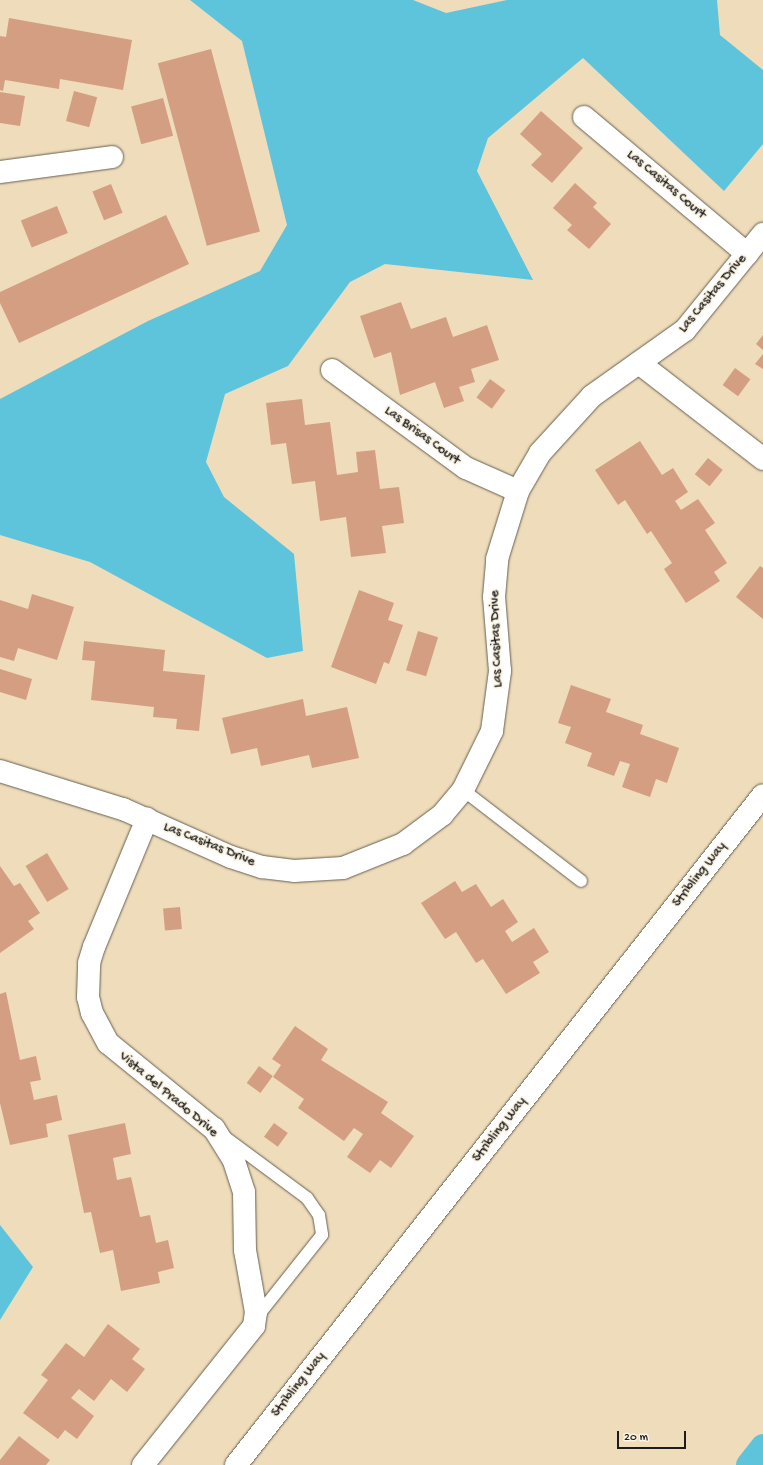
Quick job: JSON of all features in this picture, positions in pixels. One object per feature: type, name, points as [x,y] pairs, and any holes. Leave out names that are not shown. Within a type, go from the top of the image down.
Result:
[{"type":"street","name":"Las Casitas Court","points":[[584,117],[747,254]]},
{"type":"street","points":[[0,172],[112,157]]},
{"type":"street","name":"Las Casitas Drive","points":[[0,771],[147,819],[237,859],[262,867],[310,872],[349,866],[403,844],[442,815],[463,790],[480,762],[498,704],[500,671],[494,597],[497,559],[518,491],[540,453],[564,423],[592,396],[685,330],[763,234]]},
{"type":"street","points":[[640,363],[763,459]]},
{"type":"street","name":"Las Brisas Court","points":[[332,370],[466,468],[518,491]]},
{"type":"street","name":"Stribling Way","points":[[236,1465],[763,795]]},
{"type":"street","name":"Vista del Prado Drive","points":[[147,819],[94,947],[88,968],[88,997],[92,1013],[108,1043],[214,1129],[233,1159],[244,1192],[245,1250],[256,1318]]},
{"type":"street","points":[[143,1465],[254,1326],[256,1318]]},
{"type":"lane","points":[[463,790],[581,881]]},
{"type":"lane","points":[[214,1129],[307,1198],[319,1215],[322,1235],[256,1318]]},
{"type":"water","points":[[190,0],[413,0],[446,13],[507,0],[717,0],[720,35],[763,70],[763,144],[724,191],[583,58],[488,138],[477,171],[533,280],[385,264],[350,282],[288,366],[225,394],[206,462],[224,497],[294,554],[303,651],[267,658],[90,562],[0,535],[0,399],[148,321],[260,271],[287,225],[242,41]]},
{"type":"water","points":[[0,1225],[33,1267],[0,1320]]},
{"type":"building","points":[[9,18],[132,40],[123,90],[60,79],[59,89],[5,80],[3,91],[0,90],[0,36],[6,37]]},
{"type":"building","points":[[211,49],[260,232],[207,246],[158,63]]},
{"type":"building","points":[[74,91],[97,97],[89,127],[66,121]]},
{"type":"building","points":[[0,92],[25,96],[20,126],[0,123]]},
{"type":"building","points":[[163,98],[173,136],[141,144],[131,107]]},
{"type":"building","points":[[541,111],[583,148],[552,183],[531,165],[542,154],[520,134]]},
{"type":"building","points":[[575,183],[597,203],[593,207],[611,224],[589,249],[567,230],[572,225],[553,208]]},
{"type":"building","points":[[111,184],[123,213],[104,220],[92,191]]},
{"type":"building","points":[[57,206],[68,233],[32,247],[21,221]]},
{"type":"building","points":[[166,215],[189,264],[19,343],[0,303],[0,292]]},
{"type":"building","points":[[401,302],[411,329],[446,317],[453,337],[487,325],[499,360],[471,369],[475,382],[459,387],[464,401],[444,408],[435,382],[400,395],[391,352],[374,358],[360,316]]},
{"type":"building","points":[[763,335],[763,350],[756,344]]},
{"type":"building","points":[[763,354],[763,369],[755,364]]},
{"type":"building","points":[[735,368],[750,379],[738,396],[723,385]]},
{"type":"building","points":[[490,379],[505,390],[492,409],[476,398]]},
{"type":"building","points":[[302,399],[305,425],[330,422],[337,475],[358,472],[356,452],[375,450],[380,489],[399,487],[404,523],[382,526],[386,553],[351,557],[346,517],[320,521],[315,481],[292,484],[286,443],[271,445],[266,403]]},
{"type":"building","points":[[640,441],[662,475],[673,468],[688,492],[675,501],[681,510],[698,499],[715,523],[705,530],[727,563],[714,572],[720,581],[686,603],[664,569],[672,563],[651,531],[647,534],[625,500],[618,505],[595,470]]},
{"type":"building","points":[[708,458],[723,470],[710,486],[695,474]]},
{"type":"building","points":[[760,566],[763,568],[763,619],[736,597]]},
{"type":"building","points":[[359,590],[394,603],[388,620],[403,625],[389,664],[384,662],[376,684],[331,667]]},
{"type":"building","points":[[32,594],[74,607],[57,660],[18,648],[14,661],[0,657],[0,600],[28,609]]},
{"type":"building","points":[[418,631],[438,637],[426,676],[406,670]]},
{"type":"building","points":[[84,641],[165,650],[163,671],[205,675],[199,731],[176,729],[177,719],[153,717],[154,707],[91,700],[95,661],[82,660]]},
{"type":"building","points":[[0,669],[32,679],[26,700],[0,692]]},
{"type":"building","points":[[571,685],[611,699],[606,712],[643,725],[640,734],[679,748],[667,783],[656,779],[650,797],[622,787],[630,764],[620,761],[614,776],[587,766],[592,753],[565,743],[571,727],[558,723]]},
{"type":"building","points":[[303,699],[306,716],[347,707],[359,758],[312,768],[309,755],[261,766],[257,748],[231,754],[222,718]]},
{"type":"building","points":[[47,853],[69,889],[47,902],[26,866]]},
{"type":"building","points":[[0,866],[14,886],[20,883],[40,913],[28,921],[34,929],[0,953]]},
{"type":"building","points":[[455,881],[462,892],[476,884],[491,907],[503,899],[518,922],[505,931],[512,942],[534,928],[549,952],[533,962],[540,973],[506,994],[483,959],[476,963],[456,932],[445,939],[421,903]]},
{"type":"building","points":[[180,907],[182,929],[165,930],[163,908]]},
{"type":"building","points":[[6,992],[20,1060],[36,1056],[41,1080],[30,1082],[34,1100],[57,1095],[62,1120],[46,1124],[48,1137],[10,1145],[0,1103],[0,994]]},
{"type":"building","points":[[295,1026],[328,1049],[321,1060],[388,1102],[381,1113],[414,1136],[391,1168],[380,1160],[370,1173],[347,1157],[363,1134],[354,1128],[344,1141],[298,1108],[304,1099],[273,1077],[281,1065],[272,1059]]},
{"type":"building","points":[[259,1066],[273,1076],[260,1093],[247,1083]]},
{"type":"building","points":[[125,1123],[131,1154],[113,1158],[117,1180],[131,1177],[140,1217],[150,1215],[156,1243],[168,1240],[174,1268],[158,1272],[160,1283],[121,1291],[113,1250],[100,1253],[91,1212],[84,1213],[68,1135]]},
{"type":"building","points":[[274,1123],[288,1133],[278,1147],[264,1137]]},
{"type":"building","points":[[108,1324],[140,1349],[132,1359],[145,1369],[127,1392],[111,1379],[94,1401],[79,1389],[71,1398],[94,1416],[77,1439],[65,1430],[58,1439],[23,1413],[48,1380],[41,1375],[66,1343],[84,1357]]},
{"type":"building","points":[[19,1436],[50,1460],[46,1465],[0,1465],[0,1460]]},
{"type":"waterway","points":[[748,1465],[763,1446]]}]
